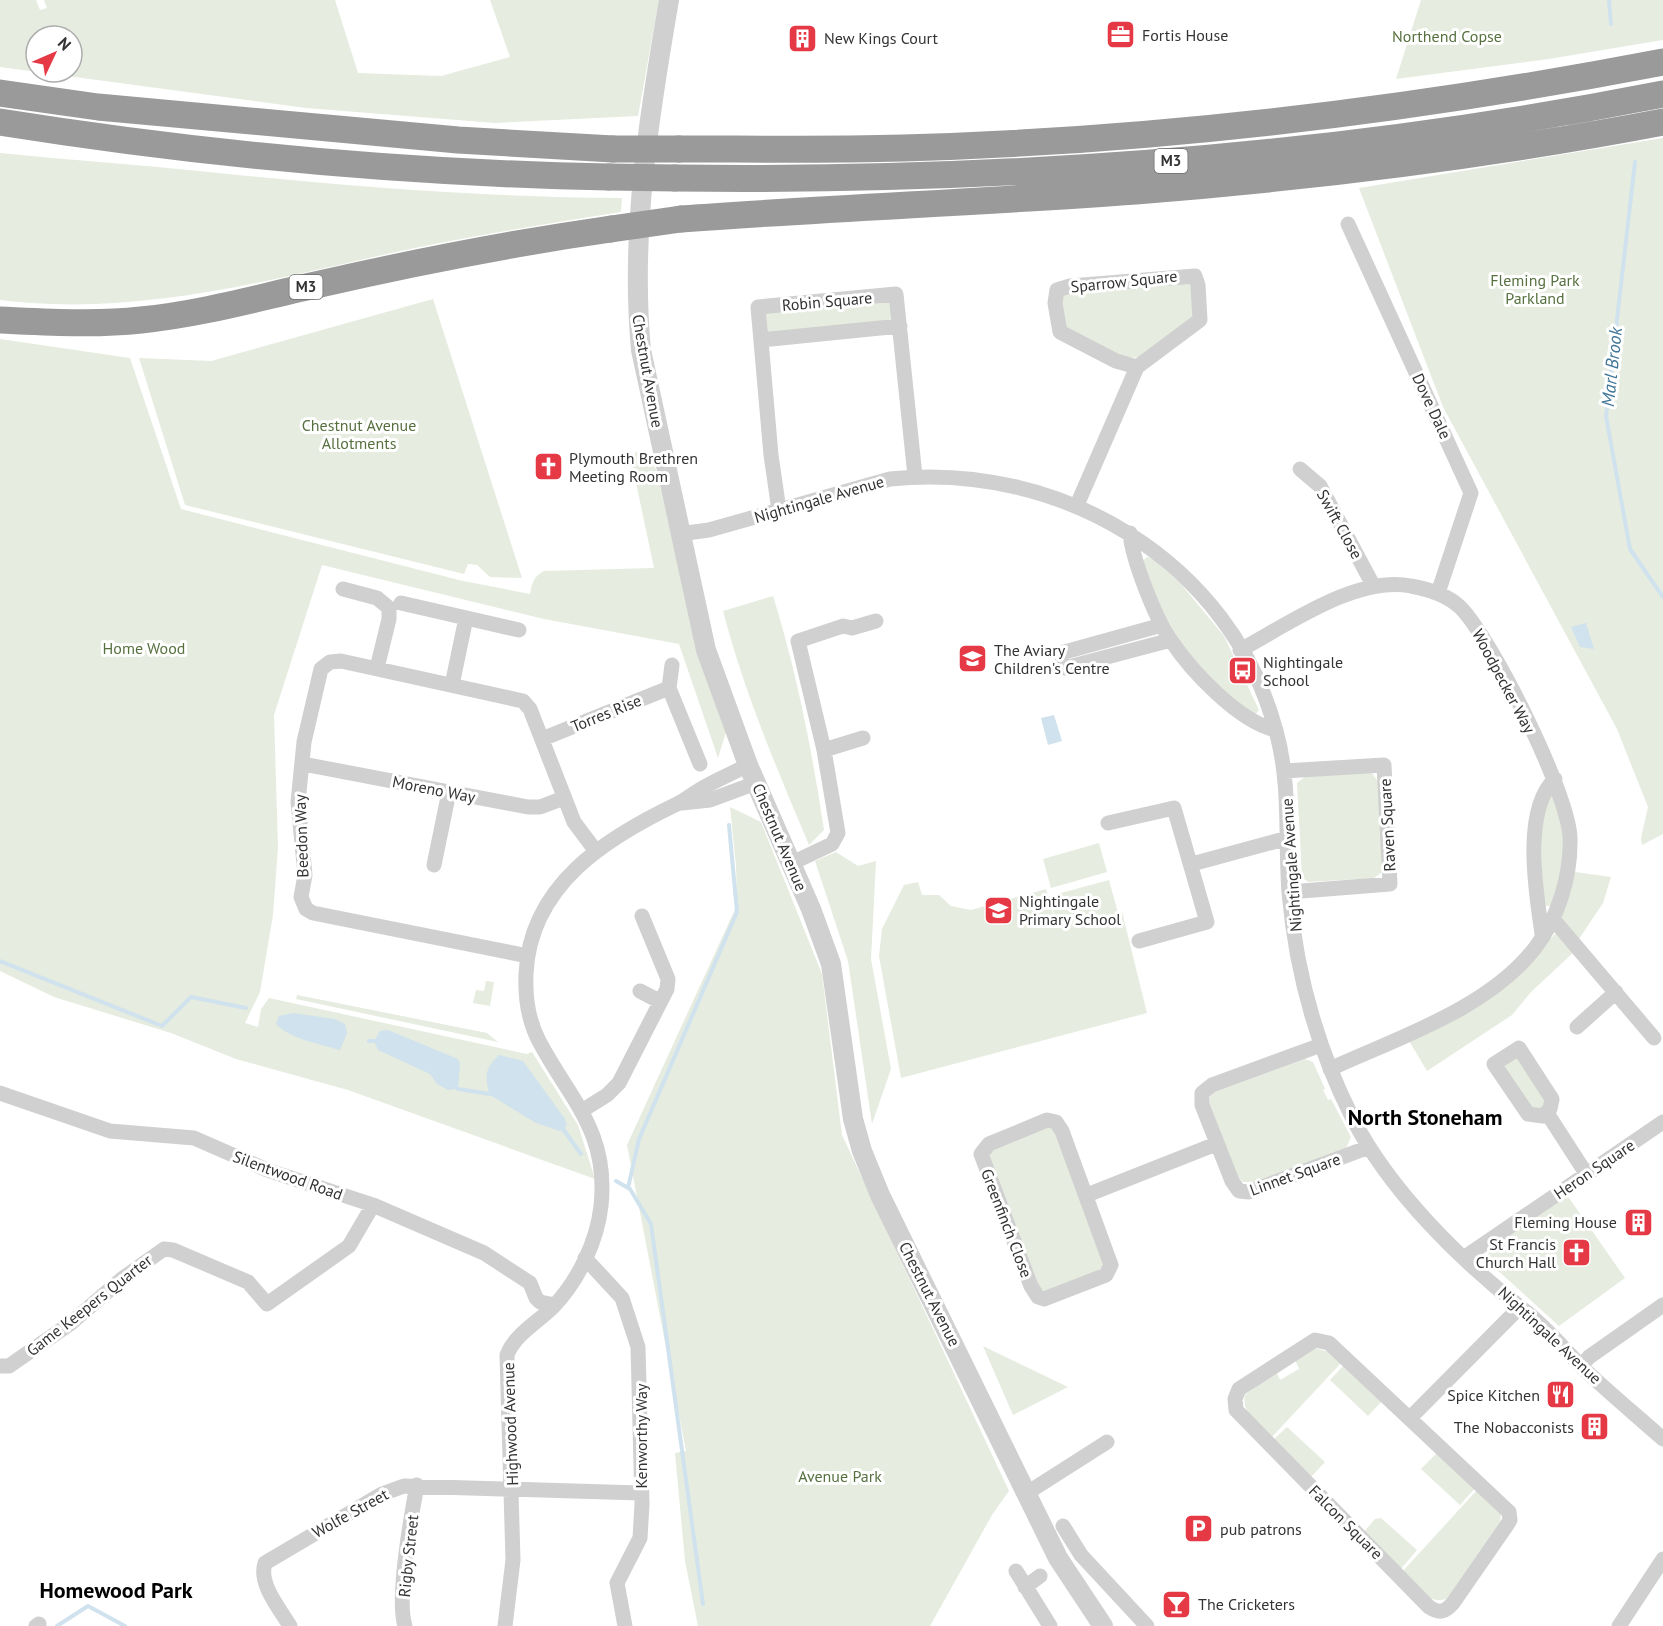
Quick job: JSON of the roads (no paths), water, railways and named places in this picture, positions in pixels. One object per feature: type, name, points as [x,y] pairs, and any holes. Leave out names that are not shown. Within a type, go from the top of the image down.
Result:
[{"type":"highway","name":"M3","points":[[0,93],[98,106],[458,140],[613,149],[902,148],[1185,131],[1498,92],[1663,62]]},
{"type":"highway","name":"M3","points":[[0,82],[55,92],[98,106]]},
{"type":"highway","name":"M3","points":[[0,122],[144,143],[278,157],[551,176],[828,180],[1118,166],[1407,136],[1663,94]]},
{"type":"highway","name":"M3","points":[[0,320],[138,321],[169,317],[214,310],[319,284],[473,252],[681,219],[1150,190],[1528,145],[1663,122]]},
{"type":"street","name":"Chestnut Avenue","points":[[669,0],[639,200],[637,309],[641,350],[706,650],[752,774],[811,909],[831,964],[853,1119],[862,1151],[880,1195],[1058,1558],[1103,1626]]},
{"type":"street","name":"Dove Dale","points":[[1348,224],[1471,493],[1438,593]]},
{"type":"street","name":"Sparrow Square","points":[[1077,505],[1137,367],[1200,320],[1198,285],[1195,276],[1070,286],[1058,290],[1055,303],[1060,332],[1116,360],[1137,367]]},
{"type":"street","name":"Robin Square","points":[[779,510],[771,455],[758,307],[896,294],[915,476]]},
{"type":"street","name":"Robin Square","points":[[761,340],[900,326]]},
{"type":"street","name":"Swift Close","points":[[1300,469],[1320,486],[1373,585]]},
{"type":"street","name":"Nightingale Avenue","points":[[680,534],[709,530],[868,483],[915,476],[970,477],[1014,484],[1077,505],[1130,533],[1191,583],[1217,614],[1252,670],[1276,730],[1284,771],[1289,892],[1301,978],[1330,1069],[1369,1147],[1411,1201],[1466,1257],[1581,1366],[1663,1439]]},
{"type":"street","points":[[1130,533],[1137,563],[1162,625],[1171,640],[1217,693],[1264,728],[1276,730]]},
{"type":"street","name":"Woodpecker Way","points":[[1240,650],[1317,609],[1373,585],[1409,585],[1438,593],[1459,606],[1475,625],[1497,661],[1555,779],[1567,810],[1570,837],[1569,865],[1553,919],[1536,946],[1497,985],[1441,1019],[1330,1069]]},
{"type":"street","points":[[343,589],[377,598],[389,608],[389,619],[377,668]]},
{"type":"street","points":[[401,603],[519,630]]},
{"type":"street","points":[[452,685],[466,618]]},
{"type":"street","points":[[790,864],[832,844],[838,833],[824,750],[798,641],[843,626],[852,628],[876,621]]},
{"type":"street","points":[[1162,625],[1061,653],[1065,668],[1171,640]]},
{"type":"street","name":"Beedon Way","points":[[528,956],[407,933],[313,913],[306,909],[301,897],[305,875],[298,812],[304,742],[317,679],[324,664],[335,661],[377,668],[519,699],[531,709],[574,822],[595,850]]},
{"type":"street","points":[[672,665],[669,688],[700,764]]},
{"type":"street","name":"Torres Rise","points":[[542,740],[669,688]]},
{"type":"street","points":[[824,750],[863,738]]},
{"type":"street","name":"Moreno Way","points":[[303,764],[528,807],[540,807],[564,798]]},
{"type":"street","name":"Raven Square","points":[[1284,771],[1384,765],[1390,884],[1289,892]]},
{"type":"street","name":"Highwood Avenue","points":[[505,1626],[513,1570],[507,1355],[514,1341],[555,1305],[577,1276],[599,1218],[602,1171],[583,1110],[544,1050],[532,1026],[526,990],[528,956],[540,922],[558,888],[595,850],[636,824],[679,803],[706,786],[752,774]]},
{"type":"street","points":[[1542,934],[1534,866],[1536,836],[1539,806],[1548,786],[1555,779]]},
{"type":"street","points":[[434,865],[449,792]]},
{"type":"street","points":[[1108,823],[1174,808],[1192,864],[1207,922],[1139,941]]},
{"type":"street","points":[[1192,864],[1288,838]]},
{"type":"street","points":[[583,1110],[607,1095],[619,1083],[668,979],[642,916]]},
{"type":"street","points":[[1553,919],[1654,1038]]},
{"type":"street","points":[[640,991],[659,1001]]},
{"type":"street","points":[[1577,1027],[1616,992]]},
{"type":"street","name":"Linnet Square","points":[[1321,1045],[1205,1090],[1202,1105],[1232,1181],[1236,1189],[1243,1193],[1369,1147]]},
{"type":"street","name":"Silentwood Road","points":[[0,1093],[110,1131],[194,1138],[267,1170],[372,1205],[484,1253],[530,1283],[540,1302],[555,1305]]},
{"type":"street","points":[[1547,1113],[1587,1174]]},
{"type":"street","name":"Greenfinch Close","points":[[1054,1121],[1062,1131],[1087,1195],[1110,1256],[1111,1269],[1106,1275],[1050,1298],[1041,1299],[1034,1292],[1027,1276],[981,1150],[989,1144],[1035,1125],[1054,1121]]},
{"type":"street","name":"Heron Square","points":[[1466,1257],[1663,1122]]},
{"type":"street","points":[[1087,1195],[1216,1144]]},
{"type":"street","name":"Game Keepers Quarter","points":[[0,1366],[9,1366],[71,1323],[123,1278],[164,1249],[173,1250],[248,1282],[267,1304],[349,1246],[372,1205]]},
{"type":"street","name":"Kenworthy Way","points":[[585,1258],[622,1298],[638,1347],[642,1397],[640,1538],[618,1583],[625,1626]]},
{"type":"street","points":[[1581,1366],[1589,1356],[1663,1305]]},
{"type":"street","points":[[1411,1417],[1520,1307]]},
{"type":"street","name":"Falcon Square","points":[[1315,1340],[1329,1343],[1411,1417],[1511,1515],[1507,1525],[1453,1603],[1440,1612],[1430,1607],[1238,1413],[1235,1399],[1239,1389],[1315,1340]]},
{"type":"street","points":[[1027,1493],[1107,1442]]},
{"type":"street","name":"Wolfe Street","points":[[290,1626],[265,1580],[263,1569],[265,1563],[394,1488],[417,1485],[640,1493]]},
{"type":"street","name":"Rigby Street","points":[[405,1626],[402,1616],[405,1577],[417,1485]]},
{"type":"street","points":[[1063,1526],[1081,1555],[1147,1626]]},
{"type":"street","points":[[1619,1626],[1663,1559]]},
{"type":"street","points":[[1016,1571],[1050,1626]]},
{"type":"street","points":[[1025,1587],[1040,1576]]},
{"type":"water","points":[[1586,623],[1594,649],[1580,647],[1571,627]]},
{"type":"water","points":[[1054,715],[1062,741],[1048,745],[1041,718]]},
{"type":"water","points":[[293,1013],[335,1019],[345,1024],[347,1033],[340,1050],[289,1034],[276,1024],[279,1016]]},
{"type":"water","points":[[388,1030],[458,1059],[460,1064],[458,1089],[448,1090],[437,1084],[430,1074],[378,1050],[374,1041],[380,1031]]},
{"type":"water","points":[[499,1055],[523,1061],[565,1119],[567,1126],[560,1131],[536,1123],[490,1095],[487,1073]]},
{"type":"waterway","name":"Marl Brook","points":[[1609,0],[1611,24]]},
{"type":"waterway","name":"Marl Brook","points":[[1635,162],[1606,416],[1630,549],[1663,597]]},
{"type":"waterway","points":[[628,1188],[639,1139],[737,912],[729,825]]},
{"type":"waterway","points":[[0,961],[162,1026],[191,997],[246,1008]]},
{"type":"waterway","points":[[369,1041],[374,1041]]},
{"type":"waterway","points":[[458,1089],[490,1094]]},
{"type":"waterway","points":[[563,1129],[581,1154]]},
{"type":"waterway","points":[[616,1181],[630,1189],[651,1224],[703,1604]]},
{"type":"waterway","points":[[57,1626],[88,1606],[125,1626]]},
{"type":"place","name":"Fortis House","points":[[1121,35]]},
{"type":"place","name":"New Kings Court","points":[[803,38]]},
{"type":"place","name":"Plymouth Brethren Meeting Room","points":[[548,467]]},
{"type":"place","name":"The Aviary Children's Centre","points":[[973,659]]},
{"type":"place","name":"Nightingale School","points":[[1242,671]]},
{"type":"place","name":"Nightingale Primary School","points":[[998,910]]},
{"type":"place","name":"Fleming House","points":[[1638,1222]]},
{"type":"place","name":"St Francis Church Hall","points":[[1577,1253]]},
{"type":"place","name":"Spice Kitchen","points":[[1561,1395]]},
{"type":"place","name":"The Nobacconists","points":[[1595,1427]]},
{"type":"place","name":"pub patrons","points":[[1199,1529]]},
{"type":"place","name":"The Cricketers","points":[[1177,1604]]},
{"type":"district","name":"North Stoneham","points":[[1425,1117]]},
{"type":"district","name":"Homewood Park","points":[[116,1590]]},
{"type":"park label","name":"Northend Copse","points":[[1447,36]]},
{"type":"park label","name":"Fleming Park Parkland","points":[[1535,289]]},
{"type":"park label","name":"Chestnut Avenue Allotments","points":[[359,434]]},
{"type":"park label","name":"Home Wood","points":[[144,648]]},
{"type":"park label","name":"Avenue Park","points":[[840,1476]]}]
